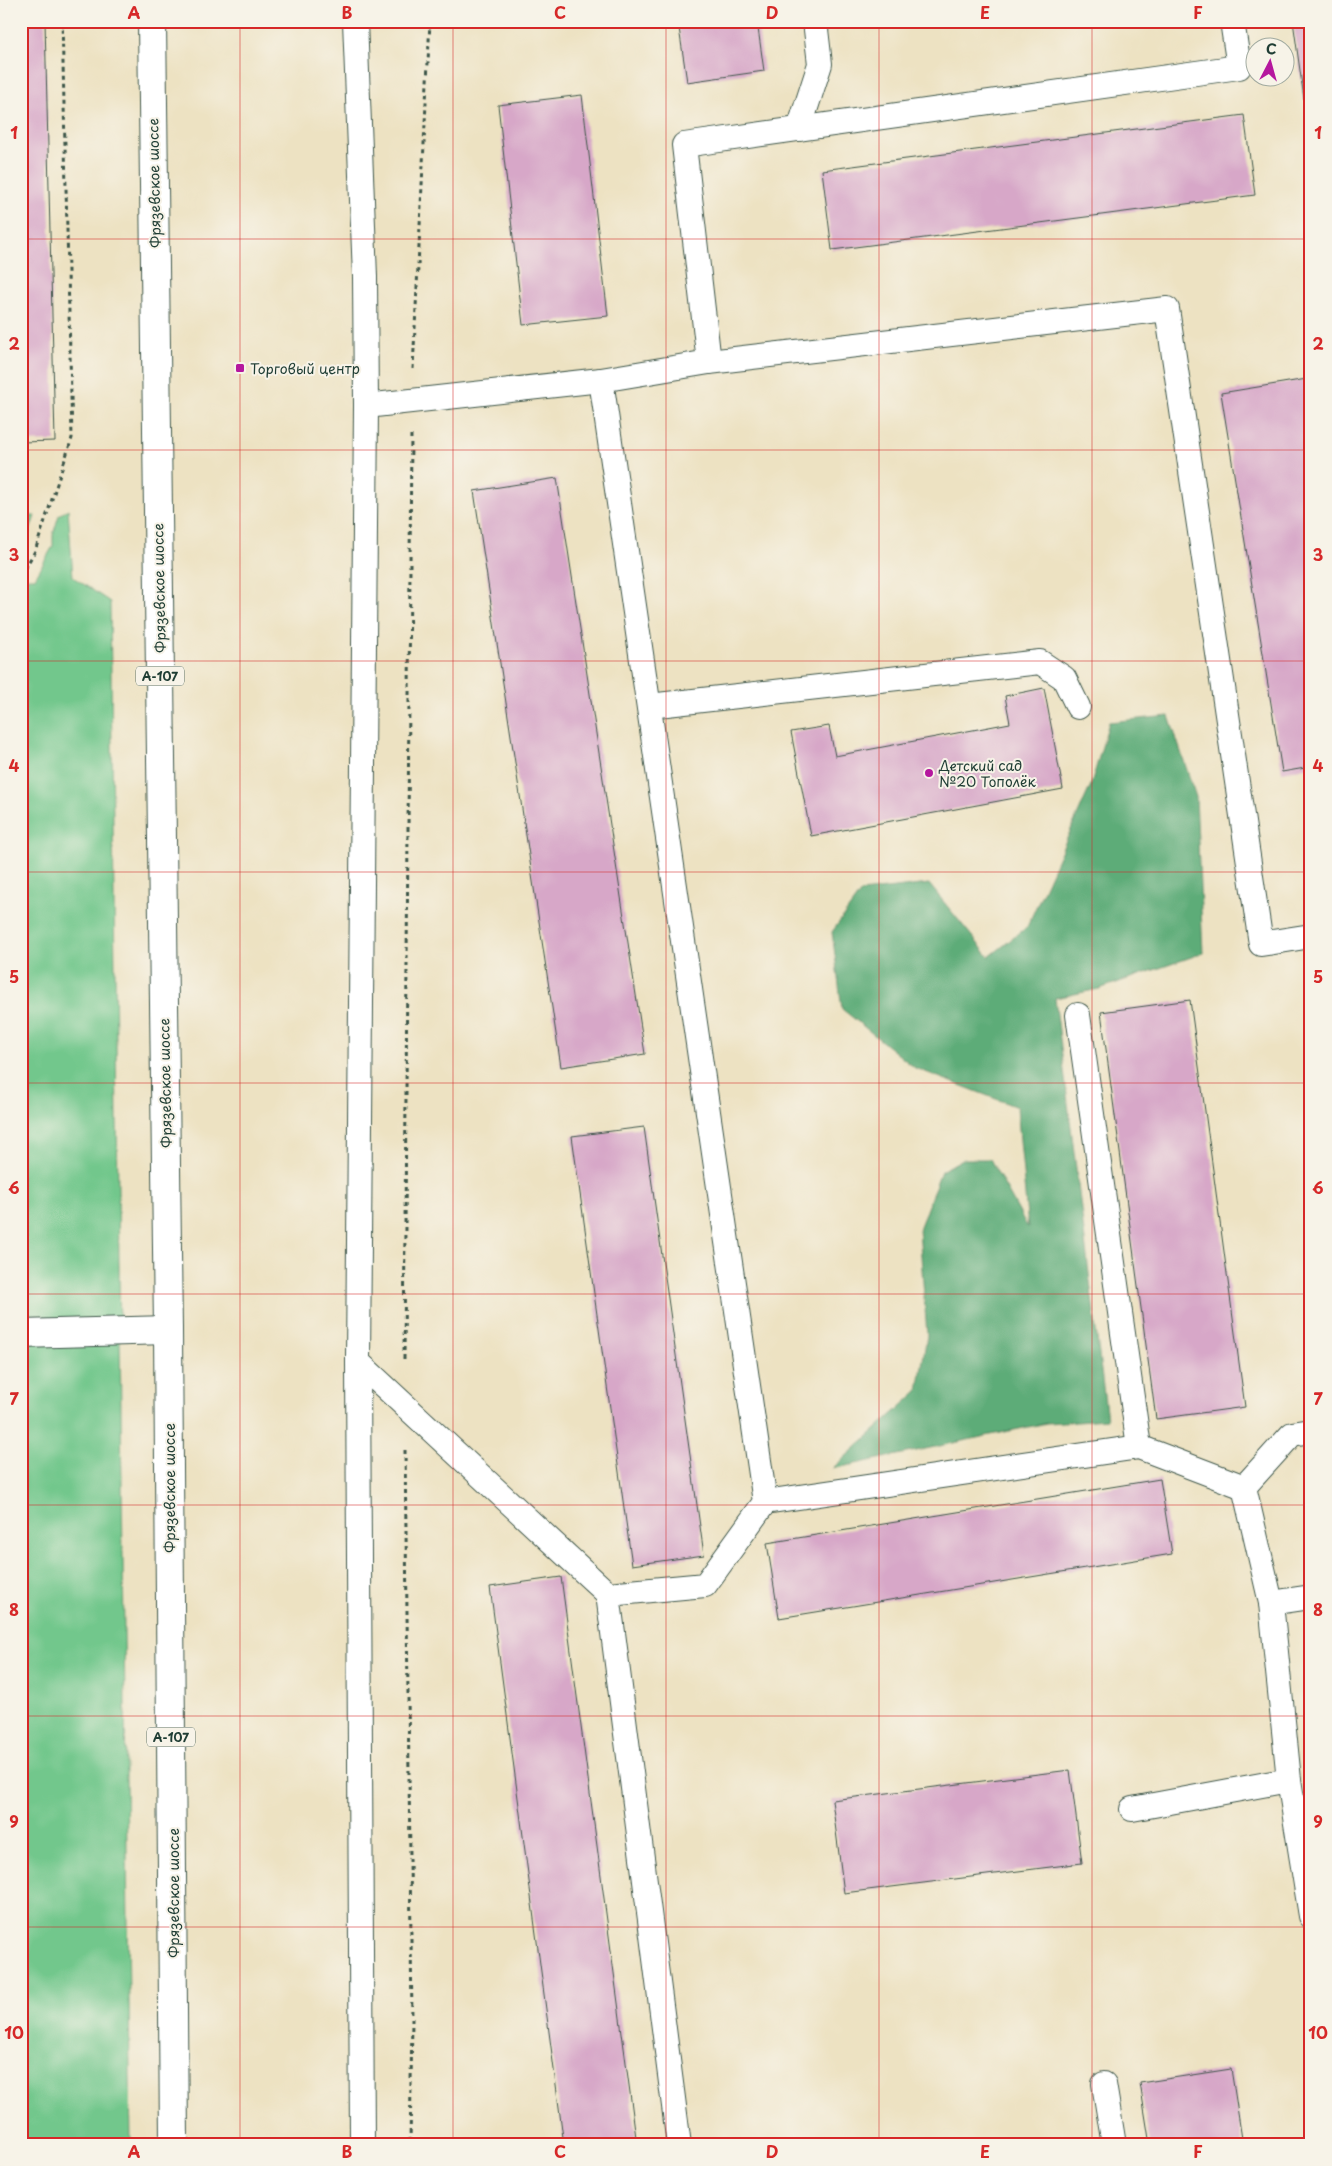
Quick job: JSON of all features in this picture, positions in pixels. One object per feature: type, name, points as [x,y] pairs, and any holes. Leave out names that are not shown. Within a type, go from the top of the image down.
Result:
[{"type":"main road","name":"Фрязевское шоссе","points":[[152,21],[168,1330],[174,2145]]},
{"type":"main road","points":[[21,1334],[168,1330]]},
{"type":"lane","points":[[355,21],[365,277],[366,406],[358,1362],[362,2145]]},
{"type":"lane","points":[[799,129],[820,64],[815,21]]},
{"type":"lane","points":[[709,362],[684,145],[1239,67],[1232,21]]},
{"type":"lane","points":[[366,406],[601,380],[709,362],[1167,309],[1262,944],[1311,936]]},
{"type":"lane","points":[[601,380],[765,1502],[705,1585],[608,1594]]},
{"type":"lane","points":[[649,706],[1040,662],[1064,678],[1078,707]]},
{"type":"lane","points":[[1078,1015],[1139,1447]]},
{"type":"lane","points":[[358,1362],[608,1594],[679,2145]]},
{"type":"lane","points":[[1244,1487],[1292,1434],[1311,1431]]},
{"type":"lane","points":[[765,1502],[1139,1447],[1244,1487]]},
{"type":"lane","points":[[1244,1487],[1271,1603],[1289,1780],[1311,1916]]},
{"type":"lane","points":[[1271,1603],[1311,1597]]},
{"type":"lane","points":[[1132,1809],[1289,1780]]},
{"type":"lane","points":[[1104,2084],[1114,2145]]},
{"type":"path","points":[[21,575],[35,551],[72,438],[62,21]]},
{"type":"path","points":[[410,2145],[412,2020],[404,1404],[412,401],[430,21]]},
{"type":"green space","points":[[68,509],[73,577],[110,602],[131,2145],[21,2145],[21,578],[35,578],[53,546],[53,535],[59,515]]},
{"type":"green space","points":[[21,516],[35,516],[21,557]]},
{"type":"green space","points":[[1169,716],[1196,797],[1203,953],[1099,989],[1055,998],[1107,1419],[1047,1423],[832,1469],[918,1391],[927,1335],[919,1229],[941,1171],[963,1159],[990,1159],[1028,1228],[1017,1107],[915,1068],[842,1009],[832,932],[861,892],[929,884],[989,957],[1027,927],[1091,785],[1109,722]]},
{"type":"building","points":[[21,21],[45,21],[55,441],[21,442]]},
{"type":"building","points":[[678,21],[757,21],[764,71],[687,82]]},
{"type":"building","points":[[1293,21],[1311,21],[1311,98],[1304,99]]},
{"type":"building","points":[[582,95],[608,316],[523,325],[498,105]]},
{"type":"building","points":[[1244,115],[1255,195],[832,250],[822,170]]},
{"type":"building","points":[[1307,379],[1311,403],[1311,767],[1282,772],[1221,393]]},
{"type":"building","points":[[557,478],[645,1054],[561,1067],[474,491]]},
{"type":"building","name":"Детский сад №20 Тополёк","points":[[1044,688],[1063,789],[811,836],[791,732],[829,726],[835,756],[1010,723],[1005,696]]},
{"type":"building","points":[[1190,1000],[1245,1407],[1156,1419],[1101,1012]]},
{"type":"building","points":[[644,1127],[704,1555],[632,1565],[572,1136]]},
{"type":"building","points":[[1160,1479],[1172,1554],[779,1618],[767,1543]]},
{"type":"building","points":[[561,1577],[637,2145],[564,2145],[490,1587]]},
{"type":"building","points":[[1070,1770],[1082,1863],[844,1893],[832,1800]]},
{"type":"building","points":[[1231,2069],[1243,2145],[1150,2145],[1140,2083]]},
{"type":"place","name":"Торговый центр","points":[[240,368]]},
{"type":"place","name":"Детский сад №20 Тополёк","points":[[929,773]]}]
